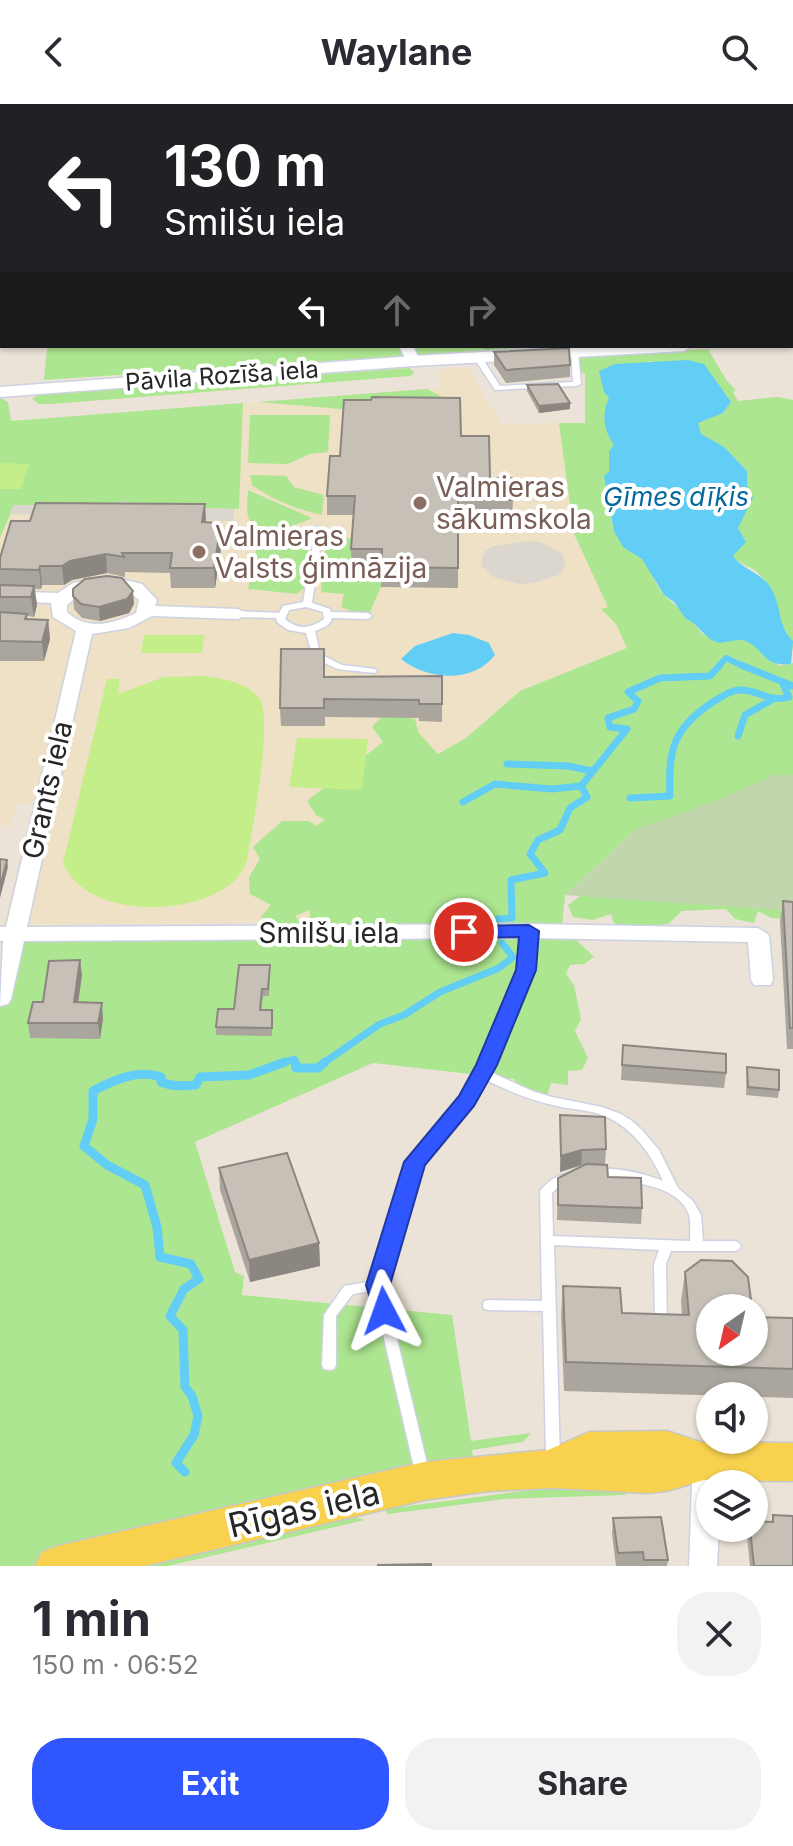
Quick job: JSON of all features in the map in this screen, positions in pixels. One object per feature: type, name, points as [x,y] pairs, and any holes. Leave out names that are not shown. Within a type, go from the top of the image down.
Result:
[{"type":"main road","name":"Rīgas iela","points":[[58,1566],[424,1481],[553,1469],[615,1475],[684,1471],[700,1461],[793,1462]]},
{"type":"street","name":"Pāvila Rozīša iela","points":[[0,392],[409,354],[478,358],[647,348]]},
{"type":"street","points":[[49,624],[79,626],[116,627],[144,616],[148,600],[144,592],[123,582],[92,583],[69,591],[61,598],[59,613],[79,626]]},
{"type":"street","points":[[0,596],[61,598]]},
{"type":"street","points":[[146,611],[238,614]]},
{"type":"street","name":"Grants iela","points":[[0,999],[7,934],[79,626]]},
{"type":"street","name":"Smilšu iela","points":[[7,934],[529,931],[758,935],[762,980]]},
{"type":"street","points":[[700,1461],[706,1485],[703,1566]]},
{"type":"lane","points":[[478,358],[498,388],[514,388],[577,384],[574,352]]},
{"type":"lane","points":[[307,604],[319,529]]},
{"type":"lane","points":[[280,616],[286,608],[307,604],[322,607],[329,615],[368,616]]},
{"type":"lane","points":[[238,614],[280,616]]},
{"type":"lane","points":[[280,616],[288,627],[310,630],[324,624],[329,615]]},
{"type":"lane","points":[[310,630],[316,655],[340,667],[372,671]]},
{"type":"lane","points":[[424,1481],[378,1285],[415,1162],[466,1101],[482,1073],[526,970],[529,931]]},
{"type":"lane","points":[[482,1073],[506,1086],[546,1100],[608,1112],[643,1137],[665,1170],[672,1188],[694,1213],[697,1246]]},
{"type":"lane","points":[[553,1469],[546,1191],[559,1180],[583,1172],[622,1174],[672,1188]]},
{"type":"lane","points":[[547,1240],[735,1246]]},
{"type":"lane","points":[[661,1328],[660,1264],[667,1246]]},
{"type":"lane","points":[[329,1365],[330,1315],[349,1290],[378,1285]]},
{"type":"lane","points":[[489,1305],[549,1306]]},
{"type":"shaded area","points":[[468,368],[501,424],[559,423],[574,534],[628,648],[520,691],[466,738],[375,788],[311,829],[310,922],[3,925],[37,803],[17,803],[10,826],[0,826],[0,405],[6,423],[441,388],[436,370]]},
{"type":"shaded area","points":[[123,501],[150,507],[235,509],[233,521],[10,514],[13,505],[100,506]]},
{"type":"shaded area","points":[[530,541],[542,543],[562,554],[564,569],[558,575],[519,584],[494,577],[481,565],[485,551],[493,546]]},
{"type":"green space","points":[[50,348],[523,348],[44,380],[47,349]]},
{"type":"green space","points":[[708,349],[736,390],[733,392],[738,401],[777,397],[793,400],[793,651],[765,580],[732,555],[747,485],[747,471],[723,447],[700,436],[693,423],[723,413],[731,402],[649,361],[610,398],[614,445],[609,451],[612,523],[620,541],[641,558],[661,591],[702,634],[734,635],[752,644],[779,666],[793,663],[793,919],[771,918],[758,911],[754,923],[735,919],[726,909],[682,911],[668,924],[627,928],[614,923],[611,914],[593,920],[573,917],[568,905],[580,896],[638,828],[565,895],[562,926],[594,957],[584,964],[570,965],[566,974],[574,985],[581,1019],[575,1031],[588,1058],[582,1070],[568,1071],[568,1085],[551,1083],[547,1096],[517,1084],[514,1079],[373,1063],[195,1142],[235,1272],[244,1276],[242,1295],[452,1315],[471,1441],[531,1433],[523,1442],[472,1450],[476,1474],[48,1566],[0,1566],[0,999],[14,934],[310,933],[310,910],[295,916],[303,926],[273,928],[261,917],[271,905],[250,894],[249,877],[260,859],[253,847],[282,821],[309,821],[316,826],[325,820],[316,815],[307,801],[383,742],[372,727],[384,714],[415,719],[418,732],[438,754],[466,738],[520,691],[627,648],[616,624],[601,609],[608,607],[574,534],[559,423],[585,423],[585,374],[573,368],[579,362],[578,355],[593,357]]},
{"type":"green space","points":[[410,368],[414,373],[410,376],[51,404],[39,404],[32,399],[38,395]]},
{"type":"green space","points":[[427,389],[452,402],[377,412],[258,402]]},
{"type":"green space","points":[[0,398],[8,402],[11,421],[243,403],[239,509],[14,505],[0,538]]},
{"type":"green space","points":[[250,415],[330,415],[328,452],[310,454],[288,464],[248,463]]},
{"type":"green space","points":[[0,463],[29,464],[21,489],[0,489]]},
{"type":"green space","points":[[250,475],[286,476],[294,487],[324,495],[322,515],[268,495],[252,485]]},
{"type":"green space","points":[[248,490],[312,518],[277,528],[259,527],[248,516]]},
{"type":"green space","points":[[262,536],[304,539],[309,543],[305,587],[297,594],[248,589],[258,541]]},
{"type":"green space","points":[[354,537],[352,568],[382,569],[381,587],[370,612],[359,614],[341,607],[344,594],[321,592],[325,550],[329,543]]},
{"type":"green space","points":[[144,635],[204,635],[202,653],[141,653]]},
{"type":"green space","points":[[202,676],[248,688],[259,698],[263,710],[263,750],[247,860],[239,876],[221,890],[199,900],[173,906],[119,904],[95,895],[76,882],[63,863],[107,679],[120,679],[118,694],[164,677]]},
{"type":"green space","points":[[297,738],[368,739],[362,790],[289,787]]},
{"type":"green space","points":[[775,775],[793,775],[793,911],[565,895],[638,828],[711,803]]},
{"type":"green space","points":[[578,1484],[634,1490],[624,1495],[504,1499],[388,1514],[384,1509]]},
{"type":"green space","points":[[355,1517],[365,1520],[168,1566],[135,1566]]},
{"type":"water","name":"Ģīmes dīķis","points":[[688,360],[704,364],[731,402],[723,413],[698,423],[701,434],[724,447],[747,471],[747,485],[753,498],[738,528],[746,542],[733,556],[770,587],[783,625],[793,641],[791,664],[770,661],[744,640],[720,643],[708,637],[664,595],[642,559],[623,547],[614,531],[604,476],[609,472],[609,451],[614,445],[606,428],[604,416],[609,398],[604,392],[599,371],[615,364]]},
{"type":"water","points":[[453,633],[489,643],[495,655],[475,671],[450,676],[424,671],[401,659],[415,646]]},
{"type":"building","points":[[569,348],[570,365],[506,370],[494,352]]},
{"type":"building","points":[[558,384],[570,403],[539,406],[527,385]]},
{"type":"building","name":"Valmieras sākumskola","points":[[372,397],[460,398],[461,436],[489,436],[490,478],[512,478],[513,500],[458,500],[458,568],[381,567],[382,549],[351,549],[355,496],[327,496],[330,456],[340,456],[344,400],[371,400]]},
{"type":"building","points":[[36,503],[205,504],[202,522],[221,523],[214,568],[170,568],[172,553],[122,553],[124,557],[106,554],[70,561],[62,566],[40,566],[39,570],[0,569],[0,558],[11,521],[30,521]]},
{"type":"building","points":[[107,576],[122,578],[133,591],[127,599],[99,607],[81,604],[73,596],[73,589],[85,579]]},
{"type":"building","points":[[0,585],[34,586],[31,597],[0,597]]},
{"type":"building","points":[[0,612],[27,614],[25,619],[48,620],[42,642],[0,641]]},
{"type":"building","points":[[281,649],[324,649],[324,677],[442,676],[442,704],[419,704],[419,700],[324,699],[324,708],[280,708]]},
{"type":"building","points":[[0,859],[7,860],[0,887]]},
{"type":"building","points":[[783,901],[793,902],[793,1028],[790,1028]]},
{"type":"building","points":[[80,960],[74,1002],[102,1003],[98,1023],[28,1023],[33,1002],[43,1002],[49,961]]},
{"type":"building","points":[[239,965],[270,965],[268,989],[262,989],[260,1010],[272,1010],[272,1028],[216,1027],[218,1009],[234,1009]]},
{"type":"building","points":[[623,1045],[726,1054],[726,1073],[622,1065]]},
{"type":"building","points":[[747,1067],[779,1070],[779,1090],[748,1087]]},
{"type":"building","points":[[560,1115],[605,1117],[606,1149],[582,1150],[561,1156]]},
{"type":"building","points":[[287,1153],[319,1243],[249,1260],[219,1168]]},
{"type":"building","points":[[586,1164],[607,1165],[608,1177],[641,1178],[642,1208],[558,1205],[558,1178]]},
{"type":"building","points":[[701,1260],[732,1261],[748,1277],[750,1294],[696,1294],[696,1366],[768,1366],[768,1317],[793,1318],[793,1369],[566,1362],[563,1286],[620,1288],[622,1313],[689,1315],[685,1272]]},
{"type":"building","points":[[773,1515],[793,1516],[793,1566],[754,1566],[751,1542],[768,1542],[768,1522],[773,1522]]},
{"type":"building","points":[[661,1517],[668,1560],[644,1560],[643,1552],[618,1553],[613,1518]]},
{"type":"building","points":[[378,1565],[431,1566],[378,1566]]},
{"type":"waterway","points":[[718,667],[726,658],[745,667]]},
{"type":"waterway","points":[[581,786],[627,729],[610,727],[608,718],[634,709],[638,701],[628,692],[660,678],[710,676],[720,665]]},
{"type":"waterway","points":[[741,665],[793,686]]},
{"type":"waterway","points":[[630,798],[670,796],[672,753],[681,731],[700,712],[737,690],[776,698],[789,697],[783,684]]},
{"type":"waterway","points":[[738,736],[745,715],[770,701]]},
{"type":"waterway","points":[[507,764],[568,766],[592,771]]},
{"type":"waterway","points":[[463,802],[495,784],[552,789],[581,786]]},
{"type":"waterway","points":[[498,919],[512,918],[511,880],[545,873],[530,854],[538,840],[560,830],[570,808],[587,797],[581,786]]},
{"type":"waterway","points":[[322,1064],[380,1024],[404,1015],[440,992],[499,968],[513,957],[502,943]]},
{"type":"waterway","points":[[285,1062],[294,1059],[295,1064]]},
{"type":"waterway","points":[[185,1472],[176,1463],[194,1435],[198,1416],[192,1396],[185,1387],[183,1330],[170,1316],[184,1289],[199,1279],[191,1264],[160,1257],[157,1227],[145,1185],[107,1165],[84,1146],[93,1119],[93,1091],[134,1075],[161,1077],[161,1082],[170,1085],[196,1085],[200,1077],[249,1075],[285,1062]]},
{"type":"waterway","points":[[279,1064],[285,1062]]},
{"type":"waterway","points":[[295,1062],[296,1068],[318,1068],[325,1062]]},
{"type":"place","name":"Valmieras sākumskola","points":[[420,503]]},
{"type":"place","name":"Valmieras Valsts ģimnāzija","points":[[199,552]]},
{"type":"route","points":[[384,1311],[378,1285],[415,1162],[466,1101],[486,1065],[526,970],[529,931],[464,932]]}]
